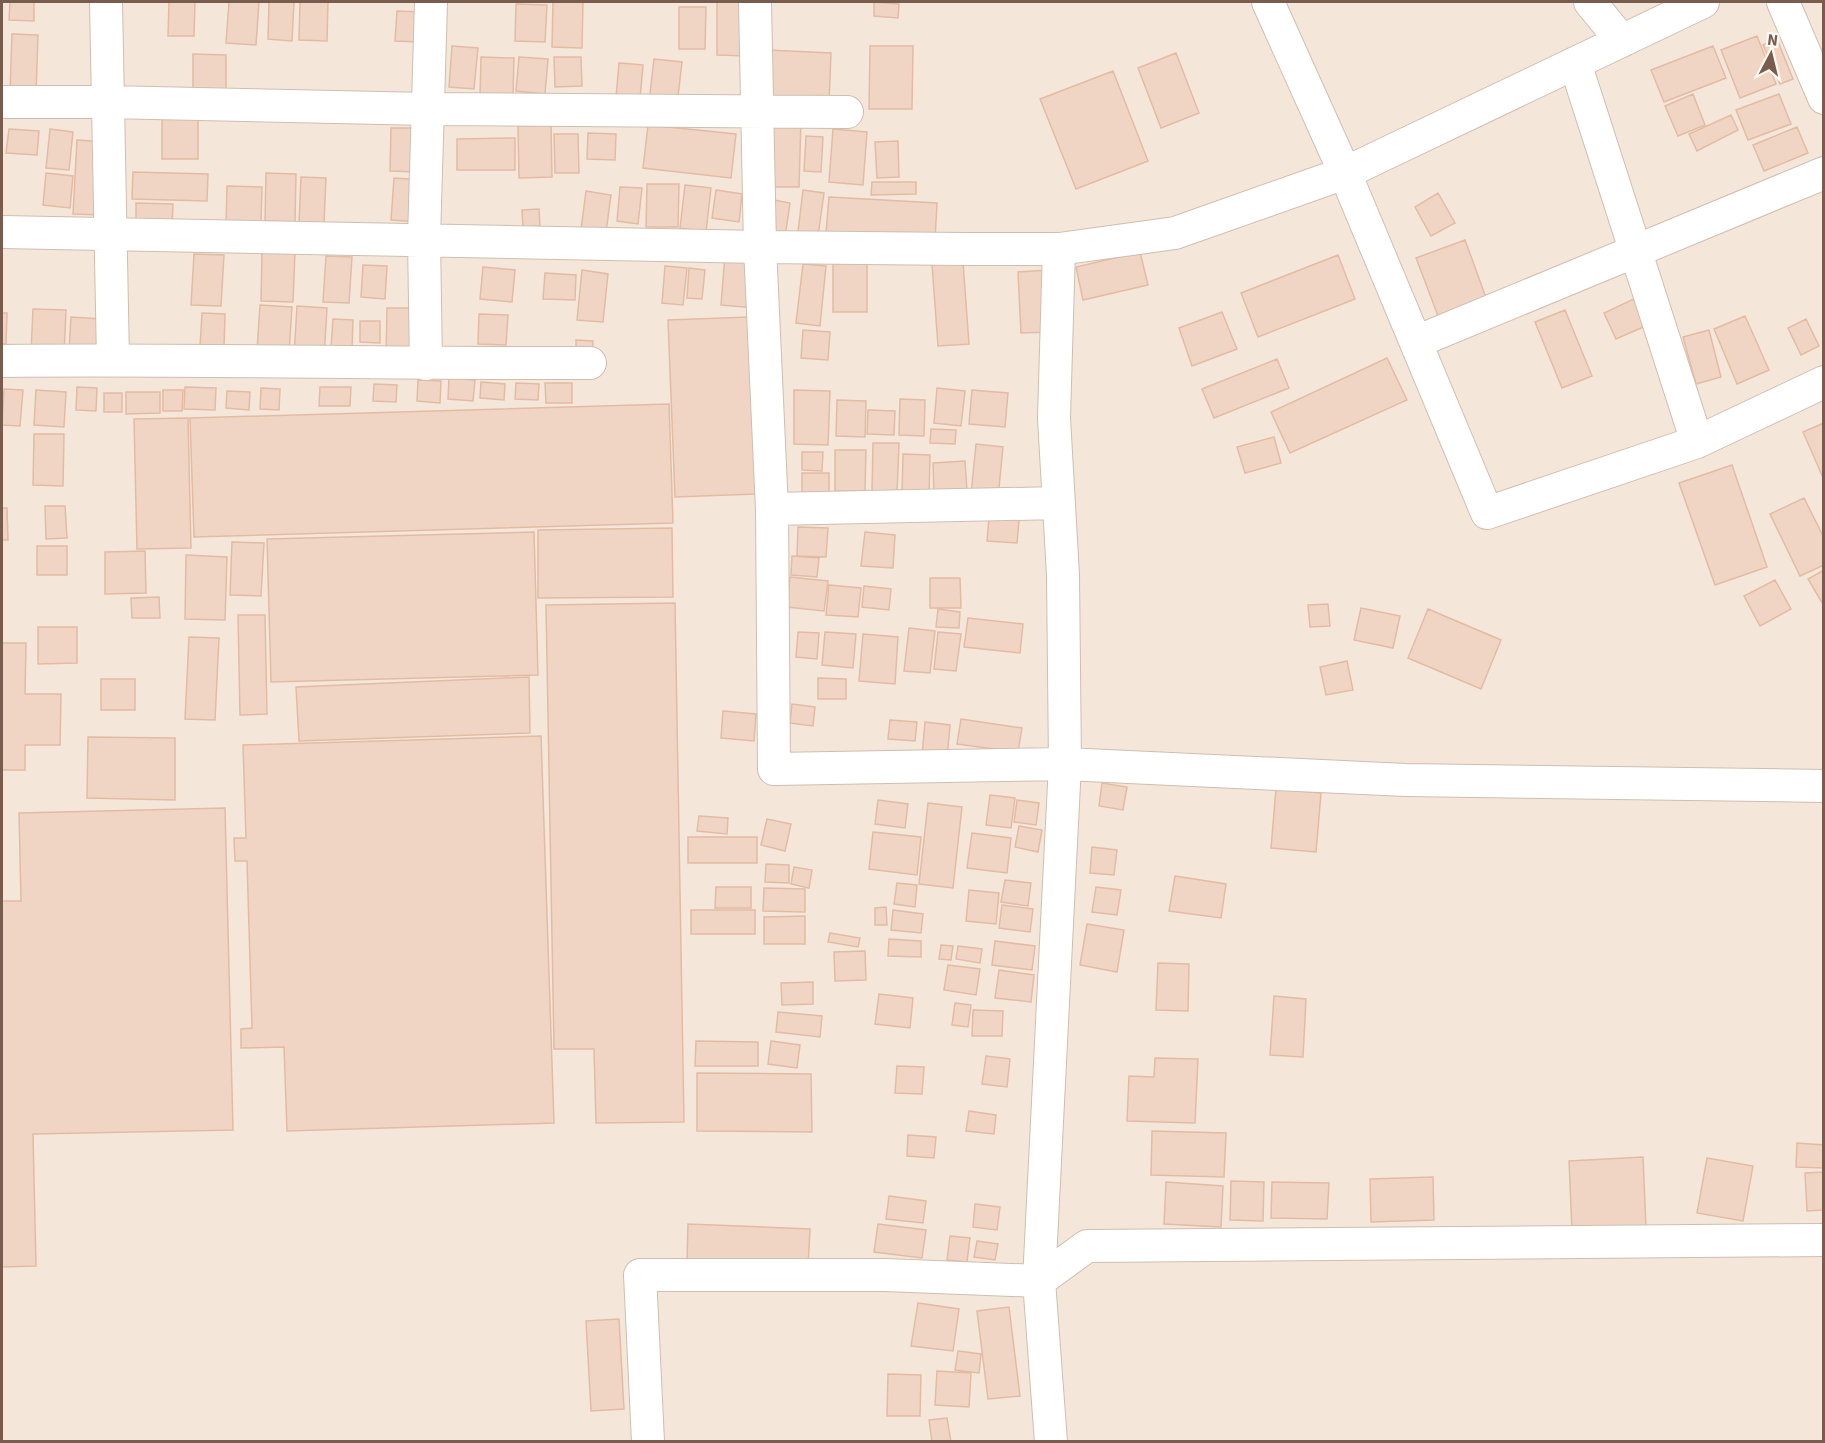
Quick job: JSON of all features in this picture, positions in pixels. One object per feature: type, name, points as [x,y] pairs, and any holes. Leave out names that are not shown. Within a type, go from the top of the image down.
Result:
[{"type":"street","points":[[106,2],[113,360]]},
{"type":"street","points":[[426,364],[424,239],[431,2]]},
{"type":"street","points":[[755,2],[760,247],[772,509],[774,769],[1065,764],[1406,780],[1824,786]]},
{"type":"street","points":[[1268,2],[1345,173],[1487,513],[1697,442],[1824,382]]},
{"type":"street","points":[[1590,2],[1622,40]]},
{"type":"street","points":[[2,232],[760,247],[1059,249],[1175,233],[1345,173],[1703,2]]},
{"type":"street","points":[[1784,2],[1824,98]]},
{"type":"street","points":[[1575,63],[1697,442]]},
{"type":"street","points":[[2,102],[428,109],[847,112]]},
{"type":"street","points":[[1416,342],[1824,173]]},
{"type":"street","points":[[1051,1442],[1040,1281],[1065,764],[1063,575],[1054,418],[1059,249]]},
{"type":"street","points":[[2,361],[590,363]]},
{"type":"street","points":[[772,509],[1059,503]]},
{"type":"street","points":[[648,1442],[640,1275],[885,1275],[1040,1281],[1087,1246],[1824,1240]]},
{"type":"shaded area","points":[[2,2],[1823,2],[1823,1441],[2,1441]]},
{"type":"building","points":[[10,2],[34,2],[34,21],[9,20]]},
{"type":"building","points":[[169,2],[195,2],[194,36],[168,36]]},
{"type":"building","points":[[229,2],[259,2],[256,45],[226,43]]},
{"type":"building","points":[[269,2],[294,2],[292,41],[268,39]]},
{"type":"building","points":[[300,2],[328,2],[327,41],[299,40]]},
{"type":"building","points":[[553,2],[583,2],[582,48],[552,47]]},
{"type":"building","points":[[717,2],[748,2],[747,56],[717,55]]},
{"type":"building","points":[[874,2],[899,4],[898,18],[874,16]]},
{"type":"building","points":[[516,4],[547,5],[545,42],[515,41]]},
{"type":"building","points":[[679,7],[706,7],[705,49],[679,49]]},
{"type":"building","points":[[397,11],[421,12],[419,42],[395,41]]},
{"type":"building","points":[[12,34],[38,35],[36,94],[10,93]]},
{"type":"building","points":[[1757,36],[1776,84],[1740,98],[1721,50]]},
{"type":"building","points":[[1777,39],[1793,79],[1780,84],[1763,45]]},
{"type":"building","points":[[452,46],[478,48],[474,89],[449,87]]},
{"type":"building","points":[[870,46],[913,46],[912,109],[869,109]]},
{"type":"building","points":[[1713,46],[1726,78],[1664,102],[1651,70]]},
{"type":"building","points":[[768,50],[831,53],[829,103],[766,100]]},
{"type":"building","points":[[1176,53],[1199,113],[1161,128],[1138,68]]},
{"type":"building","points":[[193,54],[226,55],[226,93],[193,93]]},
{"type":"building","points":[[481,57],[514,58],[513,96],[480,96]]},
{"type":"building","points":[[519,57],[548,59],[545,94],[516,91]]},
{"type":"building","points":[[554,57],[581,57],[582,86],[555,87]]},
{"type":"building","points":[[654,59],[682,62],[677,105],[649,102]]},
{"type":"building","points":[[619,63],[643,65],[640,99],[616,97]]},
{"type":"building","points":[[1113,71],[1148,161],[1076,189],[1040,99]]},
{"type":"building","points":[[1693,94],[1705,125],[1678,136],[1665,106]]},
{"type":"building","points":[[1779,94],[1791,124],[1748,140],[1736,110]]},
{"type":"building","points":[[162,115],[198,115],[198,159],[162,159]]},
{"type":"building","points":[[1731,115],[1738,130],[1697,151],[1689,134]]},
{"type":"building","points":[[771,120],[801,120],[799,187],[769,187]]},
{"type":"building","points":[[551,125],[552,177],[519,178],[518,126]]},
{"type":"building","points":[[648,125],[736,134],[731,178],[643,168]]},
{"type":"building","points":[[1797,127],[1808,153],[1764,171],[1753,145]]},
{"type":"building","points":[[391,128],[419,128],[418,172],[390,171]]},
{"type":"building","points":[[9,129],[39,131],[37,155],[6,153]]},
{"type":"building","points":[[50,129],[73,132],[69,170],[46,168]]},
{"type":"building","points":[[833,129],[867,132],[863,185],[829,182]]},
{"type":"building","points":[[588,133],[616,134],[615,160],[587,159]]},
{"type":"building","points":[[554,134],[578,134],[579,173],[555,173]]},
{"type":"building","points":[[806,136],[823,137],[821,172],[804,171]]},
{"type":"building","points":[[515,138],[515,170],[457,170],[457,139]]},
{"type":"building","points":[[77,140],[106,142],[102,215],[73,214]]},
{"type":"building","points":[[898,141],[899,177],[877,178],[875,142]]},
{"type":"building","points":[[133,172],[208,174],[207,201],[132,199]]},
{"type":"building","points":[[46,173],[73,176],[70,208],[43,205]]},
{"type":"building","points":[[266,173],[296,174],[295,222],[265,221]]},
{"type":"building","points":[[301,177],[326,178],[324,223],[299,223]]},
{"type":"building","points":[[394,178],[423,180],[420,222],[391,220]]},
{"type":"building","points":[[872,182],[916,182],[916,194],[871,195]]},
{"type":"building","points":[[647,184],[679,184],[678,227],[646,227]]},
{"type":"building","points":[[685,185],[711,188],[706,232],[680,228]]},
{"type":"building","points":[[227,186],[262,187],[261,225],[226,224]]},
{"type":"building","points":[[620,187],[642,188],[638,224],[617,221]]},
{"type":"building","points":[[716,190],[742,194],[739,222],[712,218]]},
{"type":"building","points":[[803,190],[824,193],[817,243],[797,240]]},
{"type":"building","points":[[586,191],[611,195],[606,232],[581,229]]},
{"type":"building","points":[[1438,193],[1455,223],[1431,236],[1415,207]]},
{"type":"building","points":[[829,197],[937,203],[935,240],[826,233]]},
{"type":"building","points":[[774,200],[790,203],[785,237],[769,234]]},
{"type":"building","points":[[136,203],[173,204],[172,226],[136,225]]},
{"type":"building","points":[[539,209],[540,226],[523,227],[522,210]]},
{"type":"building","points":[[1465,240],[1488,303],[1440,321],[1416,258]]},
{"type":"building","points":[[262,250],[295,251],[293,302],[261,301]]},
{"type":"building","points":[[1140,252],[1148,285],[1083,300],[1076,267]]},
{"type":"building","points":[[194,254],[224,255],[221,306],[191,305]]},
{"type":"building","points":[[725,255],[760,257],[756,308],[721,305]]},
{"type":"building","points":[[1338,255],[1355,299],[1258,337],[1241,293]]},
{"type":"building","points":[[326,256],[352,257],[349,303],[323,302]]},
{"type":"building","points":[[833,262],[867,262],[867,312],[833,312]]},
{"type":"building","points":[[963,262],[969,344],[938,346],[932,264]]},
{"type":"building","points":[[803,264],[826,266],[820,326],[796,323]]},
{"type":"building","points":[[363,265],[387,266],[385,299],[361,297]]},
{"type":"building","points":[[665,266],[687,268],[683,305],[662,303]]},
{"type":"building","points":[[483,267],[515,270],[512,302],[480,299]]},
{"type":"building","points":[[689,268],[705,270],[702,299],[687,298]]},
{"type":"building","points":[[582,270],[608,274],[603,322],[577,320]]},
{"type":"building","points":[[1048,270],[1051,332],[1021,333],[1018,272]]},
{"type":"building","points":[[545,273],[576,275],[575,300],[543,299]]},
{"type":"building","points":[[1638,297],[1650,324],[1616,339],[1604,313]]},
{"type":"building","points":[[260,305],[292,307],[289,353],[257,351]]},
{"type":"building","points":[[297,306],[327,308],[324,358],[294,356]]},
{"type":"building","points":[[387,308],[419,308],[419,355],[386,355]]},
{"type":"building","points":[[33,309],[66,310],[64,354],[31,353]]},
{"type":"building","points":[[1565,310],[1592,376],[1562,388],[1535,322]]},
{"type":"building","points":[[1222,312],[1237,349],[1192,366],[1179,328]]},
{"type":"building","points":[[2,313],[7,313],[6,344],[2,344]]},
{"type":"building","points":[[202,313],[225,314],[224,348],[200,347]]},
{"type":"building","points":[[479,314],[508,315],[506,345],[478,344]]},
{"type":"building","points":[[1745,316],[1769,370],[1737,384],[1714,329]]},
{"type":"building","points":[[71,317],[102,319],[101,353],[69,351]]},
{"type":"building","points":[[749,317],[756,494],[675,497],[668,320]]},
{"type":"building","points":[[333,319],[353,320],[352,349],[331,348]]},
{"type":"building","points":[[1806,319],[1819,346],[1801,355],[1788,328]]},
{"type":"building","points":[[360,321],[380,321],[380,343],[360,342]]},
{"type":"building","points":[[803,330],[830,332],[828,360],[801,358]]},
{"type":"building","points":[[1709,330],[1721,377],[1696,384],[1683,337]]},
{"type":"building","points":[[576,340],[593,341],[592,360],[576,359]]},
{"type":"building","points":[[1387,358],[1407,400],[1290,453],[1271,412]]},
{"type":"building","points":[[1277,359],[1289,388],[1214,418],[1202,389]]},
{"type":"building","points":[[449,378],[475,380],[473,401],[448,399]]},
{"type":"building","points":[[418,380],[441,381],[440,403],[417,401]]},
{"type":"building","points":[[481,382],[505,384],[504,400],[480,398]]},
{"type":"building","points":[[516,383],[539,384],[538,400],[515,399]]},
{"type":"building","points":[[545,383],[572,383],[572,403],[546,403]]},
{"type":"building","points":[[374,384],[397,385],[396,402],[373,401]]},
{"type":"building","points":[[77,387],[97,388],[96,411],[76,410]]},
{"type":"building","points":[[185,387],[216,388],[215,410],[184,409]]},
{"type":"building","points":[[320,387],[351,387],[350,406],[319,406]]},
{"type":"building","points":[[261,388],[280,389],[279,410],[260,409]]},
{"type":"building","points":[[937,388],[965,391],[961,426],[934,423]]},
{"type":"building","points":[[4,389],[23,390],[20,426],[2,425]]},
{"type":"building","points":[[36,390],[66,392],[64,427],[34,425]]},
{"type":"building","points":[[163,390],[183,390],[182,411],[163,411]]},
{"type":"building","points":[[794,390],[830,391],[828,445],[794,444]]},
{"type":"building","points":[[972,390],[1008,393],[1005,427],[969,424]]},
{"type":"building","points":[[227,391],[250,392],[249,410],[226,408]]},
{"type":"building","points":[[126,392],[160,392],[160,413],[126,414]]},
{"type":"building","points":[[104,393],[122,393],[122,412],[104,412]]},
{"type":"building","points":[[900,399],[925,400],[924,436],[899,435]]},
{"type":"building","points":[[837,400],[866,401],[865,437],[836,436]]},
{"type":"building","points":[[669,404],[673,523],[194,537],[190,418]]},
{"type":"building","points":[[868,410],[895,411],[894,435],[867,434]]},
{"type":"building","points":[[188,418],[191,548],[137,549],[134,419]]},
{"type":"building","points":[[1824,423],[1824,480],[1803,432]]},
{"type":"building","points":[[931,429],[956,430],[955,444],[930,443]]},
{"type":"building","points":[[34,434],[64,434],[63,486],[33,485]]},
{"type":"building","points":[[1274,437],[1281,463],[1245,473],[1237,447]]},
{"type":"building","points":[[873,443],[899,443],[897,493],[872,491]]},
{"type":"building","points":[[976,444],[1003,447],[998,498],[971,495]]},
{"type":"building","points":[[835,450],[866,450],[865,491],[835,491]]},
{"type":"building","points":[[802,452],[823,452],[822,471],[802,470]]},
{"type":"building","points":[[903,454],[930,455],[929,496],[902,495]]},
{"type":"building","points":[[965,461],[967,492],[934,494],[933,463]]},
{"type":"building","points":[[1732,465],[1767,567],[1715,585],[1679,483]]},
{"type":"building","points":[[802,473],[829,473],[829,499],[802,499]]},
{"type":"building","points":[[1804,498],[1824,538],[1824,565],[1800,576],[1770,514]]},
{"type":"building","points":[[45,506],[65,506],[67,538],[46,539]]},
{"type":"building","points":[[2,508],[7,508],[8,540],[2,540]]},
{"type":"building","points":[[989,518],[1019,520],[1017,543],[987,541]]},
{"type":"building","points":[[798,527],[828,528],[826,557],[797,556]]},
{"type":"building","points":[[672,528],[673,597],[538,598],[538,530]]},
{"type":"building","points":[[534,532],[538,675],[271,682],[267,539]]},
{"type":"building","points":[[865,532],[895,535],[893,568],[861,566]]},
{"type":"building","points":[[232,542],[264,543],[261,596],[230,595]]},
{"type":"building","points":[[37,546],[67,546],[67,575],[37,575]]},
{"type":"building","points":[[145,551],[146,593],[105,594],[105,552]]},
{"type":"building","points":[[186,555],[227,557],[225,620],[185,619]]},
{"type":"building","points":[[792,556],[819,558],[817,577],[791,575]]},
{"type":"building","points":[[1824,570],[1824,606],[1808,579]]},
{"type":"building","points":[[790,577],[828,581],[824,611],[787,607]]},
{"type":"building","points":[[930,578],[960,578],[961,608],[930,608]]},
{"type":"building","points":[[1775,580],[1791,609],[1760,626],[1744,596]]},
{"type":"building","points":[[829,585],[861,588],[858,617],[826,615]]},
{"type":"building","points":[[864,586],[891,589],[889,610],[862,607]]},
{"type":"building","points":[[159,597],[160,618],[132,618],[131,598]]},
{"type":"building","points":[[675,603],[684,1122],[596,1123],[594,1049],[554,1049],[546,605]]},
{"type":"building","points":[[1328,604],[1330,626],[1310,627],[1308,605]]},
{"type":"building","points":[[1361,608],[1400,616],[1393,648],[1354,640]]},
{"type":"building","points":[[938,609],[960,612],[959,628],[936,627]]},
{"type":"building","points":[[1428,609],[1501,640],[1481,689],[1408,658]]},
{"type":"building","points":[[238,615],[265,615],[267,714],[240,715]]},
{"type":"building","points":[[968,618],[1023,624],[1020,653],[964,647]]},
{"type":"building","points":[[38,627],[77,627],[77,663],[38,664]]},
{"type":"building","points":[[909,628],[935,631],[930,673],[904,671]]},
{"type":"building","points":[[798,632],[819,633],[817,659],[796,657]]},
{"type":"building","points":[[825,632],[856,634],[853,668],[822,665]]},
{"type":"building","points":[[938,632],[961,634],[956,671],[934,669]]},
{"type":"building","points":[[863,634],[898,637],[895,684],[859,681]]},
{"type":"building","points":[[189,637],[219,638],[215,720],[185,719]]},
{"type":"building","points":[[2,643],[26,643],[25,694],[61,694],[60,745],[25,745],[25,770],[2,770]]},
{"type":"building","points":[[1347,661],[1353,690],[1326,695],[1320,667]]},
{"type":"building","points":[[529,677],[530,733],[299,741],[296,687]]},
{"type":"building","points":[[818,678],[846,679],[846,699],[818,699]]},
{"type":"building","points":[[101,679],[135,679],[135,710],[101,710]]},
{"type":"building","points":[[792,704],[815,707],[813,726],[790,723]]},
{"type":"building","points":[[723,711],[756,714],[754,741],[721,738]]},
{"type":"building","points":[[961,719],[1022,728],[1018,752],[957,744]]},
{"type":"building","points":[[890,720],[917,722],[915,741],[888,739]]},
{"type":"building","points":[[925,722],[950,725],[947,759],[922,756]]},
{"type":"building","points":[[541,736],[554,1123],[287,1131],[284,1047],[241,1048],[241,1029],[252,1028],[247,861],[235,861],[234,838],[246,838],[243,745]]},
{"type":"building","points":[[88,737],[175,738],[175,800],[87,798]]},
{"type":"building","points":[[1102,783],[1127,787],[1123,810],[1099,806]]},
{"type":"building","points":[[1276,789],[1321,793],[1316,852],[1271,848]]},
{"type":"building","points":[[990,795],[1015,798],[1011,828],[986,825]]},
{"type":"building","points":[[878,800],[908,804],[905,828],[875,824]]},
{"type":"building","points":[[1017,800],[1039,803],[1036,825],[1014,822]]},
{"type":"building","points":[[928,803],[962,807],[953,888],[919,884]]},
{"type":"building","points":[[225,808],[233,1130],[33,1134],[36,1266],[2,1267],[2,901],[21,901],[19,813]]},
{"type":"building","points":[[699,816],[728,818],[727,834],[697,831]]},
{"type":"building","points":[[767,819],[791,824],[785,851],[761,845]]},
{"type":"building","points":[[1019,826],[1042,830],[1038,852],[1015,847]]},
{"type":"building","points":[[873,832],[921,837],[917,875],[869,869]]},
{"type":"building","points":[[972,833],[1011,838],[1007,873],[967,868]]},
{"type":"building","points":[[688,837],[757,837],[757,863],[688,863]]},
{"type":"building","points":[[1092,847],[1117,850],[1114,875],[1090,873]]},
{"type":"building","points":[[766,864],[789,865],[789,883],[765,882]]},
{"type":"building","points":[[794,867],[812,870],[809,888],[791,884]]},
{"type":"building","points":[[1175,876],[1226,884],[1221,918],[1169,911]]},
{"type":"building","points":[[1005,880],[1031,883],[1028,906],[1001,902]]},
{"type":"building","points":[[897,883],[917,885],[915,907],[894,904]]},
{"type":"building","points":[[716,887],[751,887],[751,908],[715,908]]},
{"type":"building","points":[[1096,887],[1121,890],[1117,915],[1092,912]]},
{"type":"building","points":[[764,888],[805,889],[805,912],[763,911]]},
{"type":"building","points":[[969,890],[999,893],[996,924],[966,921]]},
{"type":"building","points":[[1002,905],[1033,909],[1030,932],[999,928]]},
{"type":"building","points":[[886,907],[887,925],[875,925],[875,908]]},
{"type":"building","points":[[691,910],[755,910],[755,934],[691,934]]},
{"type":"building","points":[[893,910],[923,914],[921,933],[891,930]]},
{"type":"building","points":[[805,916],[805,944],[764,944],[764,917]]},
{"type":"building","points":[[1087,924],[1124,930],[1117,972],[1080,965]]},
{"type":"building","points":[[830,933],[860,938],[858,947],[828,942]]},
{"type":"building","points":[[889,939],[921,941],[921,957],[888,956]]},
{"type":"building","points":[[995,941],[1035,946],[1032,970],[992,965]]},
{"type":"building","points":[[941,945],[953,946],[951,960],[939,959]]},
{"type":"building","points":[[958,946],[982,949],[980,963],[956,959]]},
{"type":"building","points":[[865,951],[866,980],[835,981],[834,952]]},
{"type":"building","points":[[1158,963],[1189,964],[1188,1011],[1156,1010]]},
{"type":"building","points":[[948,965],[980,969],[976,995],[944,990]]},
{"type":"building","points":[[999,970],[1034,975],[1031,1002],[995,998]]},
{"type":"building","points":[[813,982],[813,1004],[782,1005],[781,983]]},
{"type":"building","points":[[879,994],[913,998],[910,1028],[875,1024]]},
{"type":"building","points":[[1274,996],[1306,999],[1303,1057],[1270,1055]]},
{"type":"building","points":[[955,1003],[971,1005],[968,1027],[952,1025]]},
{"type":"building","points":[[973,1010],[1003,1011],[1002,1036],[972,1036]]},
{"type":"building","points":[[778,1012],[822,1016],[820,1037],[776,1032]]},
{"type":"building","points":[[696,1041],[758,1042],[758,1066],[695,1066]]},
{"type":"building","points":[[771,1041],[800,1045],[797,1068],[768,1064]]},
{"type":"building","points":[[986,1056],[1010,1059],[1007,1087],[982,1084]]},
{"type":"building","points":[[1155,1058],[1198,1059],[1195,1123],[1127,1121],[1129,1076],[1154,1077]]},
{"type":"building","points":[[897,1066],[924,1067],[922,1094],[895,1093]]},
{"type":"building","points":[[697,1073],[811,1074],[812,1132],[697,1131]]},
{"type":"building","points":[[969,1111],[996,1115],[994,1134],[966,1131]]},
{"type":"building","points":[[1152,1131],[1226,1133],[1224,1177],[1151,1175]]},
{"type":"building","points":[[908,1135],[936,1137],[934,1158],[907,1156]]},
{"type":"building","points":[[1797,1143],[1824,1145],[1824,1168],[1796,1167]]},
{"type":"building","points":[[1643,1157],[1646,1228],[1572,1231],[1569,1161]]},
{"type":"building","points":[[1707,1158],[1753,1166],[1743,1221],[1697,1213]]},
{"type":"building","points":[[1824,1172],[1824,1210],[1807,1211],[1805,1173]]},
{"type":"building","points":[[1433,1177],[1434,1220],[1371,1222],[1370,1179]]},
{"type":"building","points":[[1231,1181],[1264,1182],[1263,1221],[1230,1220]]},
{"type":"building","points":[[1166,1182],[1223,1186],[1221,1227],[1164,1224]]},
{"type":"building","points":[[1272,1182],[1329,1183],[1327,1219],[1271,1218]]},
{"type":"building","points":[[889,1196],[926,1201],[923,1223],[886,1219]]},
{"type":"building","points":[[975,1204],[1000,1207],[997,1230],[973,1227]]},
{"type":"building","points":[[688,1224],[810,1229],[808,1266],[687,1261]]},
{"type":"building","points":[[878,1224],[926,1230],[922,1258],[874,1252]]},
{"type":"building","points":[[950,1236],[970,1238],[967,1262],[947,1260]]},
{"type":"building","points":[[977,1241],[998,1244],[995,1260],[974,1257]]},
{"type":"building","points":[[918,1303],[959,1309],[953,1351],[911,1346]]},
{"type":"building","points":[[1009,1307],[1020,1396],[988,1399],[977,1311]]},
{"type":"building","points":[[619,1319],[624,1409],[591,1411],[586,1321]]},
{"type":"building","points":[[958,1351],[981,1354],[979,1373],[955,1370]]},
{"type":"building","points":[[937,1371],[971,1373],[969,1407],[935,1405]]},
{"type":"building","points":[[888,1374],[921,1375],[920,1416],[887,1416]]},
{"type":"building","points":[[947,1418],[951,1442],[932,1442],[929,1420]]}]
